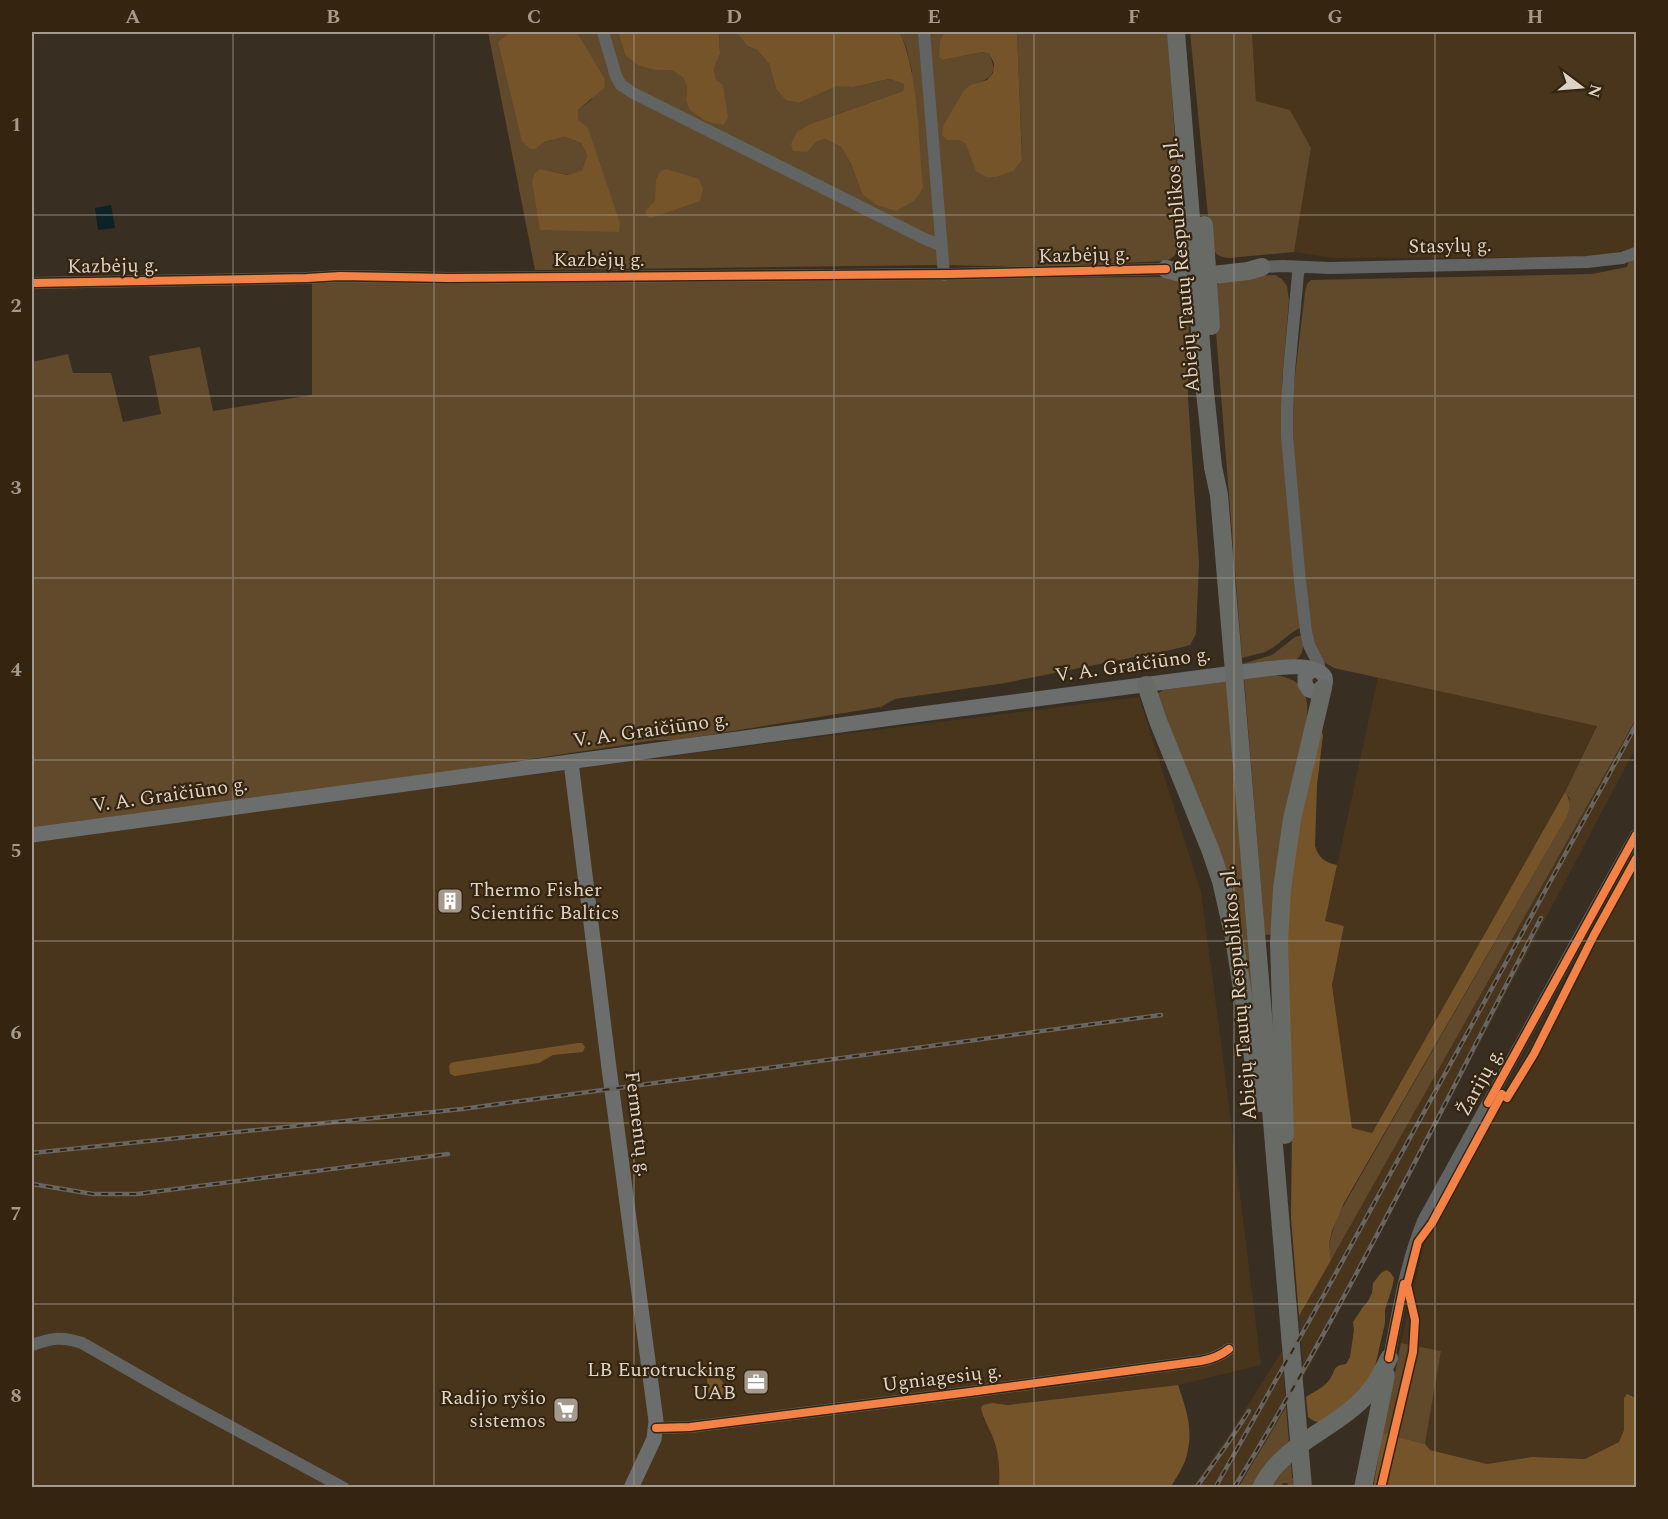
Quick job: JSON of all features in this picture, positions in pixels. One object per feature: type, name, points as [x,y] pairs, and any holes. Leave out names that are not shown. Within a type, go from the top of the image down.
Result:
[{"type":"highway","name":"Abiejų Tautų Respublikos pl.","points":[[1176,32],[1221,461],[1219,495],[1303,1482]]},
{"type":"highway","name":"Abiejų Tautų Respublikos pl.","points":[[1182,32],[1201,269]]},
{"type":"highway","points":[[1166,269],[1201,269],[1239,263],[1263,267]]},
{"type":"highway","points":[[1280,1215],[1285,1150],[1279,943],[1281,890],[1312,676]]},
{"type":"highway","points":[[1146,684],[1158,721],[1210,849],[1229,910],[1265,1133],[1278,1192]]},
{"type":"highway","points":[[1261,1488],[1269,1473],[1288,1453],[1353,1408],[1367,1395],[1389,1358]]},
{"type":"highway","points":[[1363,1488],[1389,1358]]},
{"type":"highway","points":[[1353,1408],[1367,1407],[1372,1410],[1376,1419]]},
{"type":"main road","name":"V. A. Graičiūno g.","points":[[32,835],[1249,671],[1277,669],[1292,675],[1312,676]]},
{"type":"main road","name":"Fermentų g.","points":[[571,762],[656,1428],[651,1446],[631,1488]]},
{"type":"street","points":[[603,32],[621,86],[925,239],[941,243]]},
{"type":"street","points":[[924,32],[944,274]]},
{"type":"street","name":"Stasylų g.","points":[[1263,267],[1330,268],[1587,262],[1622,258],[1636,253]]},
{"type":"street","points":[[1300,267],[1289,371],[1287,436],[1300,581],[1309,645],[1315,656],[1312,676]]},
{"type":"street","name":"Kazbėjų g.","points":[[32,284],[340,276],[461,278],[1076,273],[1166,269]]},
{"type":"street","name":"Žarijų g.","points":[[1389,1358],[1403,1285],[1415,1242],[1424,1221],[1636,835]]},
{"type":"street","points":[[32,1344],[58,1338],[82,1343],[176,1397],[345,1488]]},
{"type":"street","name":"Ugniagesių g.","points":[[656,1428],[690,1427],[1201,1361],[1222,1355],[1229,1348]]},
{"type":"shaded area","points":[[488,32],[523,32],[508,34],[544,142],[565,137],[581,143],[587,155],[582,170],[569,175],[541,169],[619,232],[578,120],[578,110],[591,100],[604,77],[577,32],[618,32],[625,55],[655,70],[671,70],[684,77],[687,86],[686,100],[716,80],[714,69],[720,54],[719,32],[739,32],[739,36],[747,46],[757,50],[769,64],[776,89],[786,99],[799,103],[836,85],[854,87],[889,79],[904,84],[903,91],[810,124],[816,142],[825,139],[841,147],[851,164],[862,194],[912,71],[900,32],[978,32],[943,60],[983,52],[989,54],[993,67],[993,72],[987,79],[970,85],[947,140],[959,140],[967,144],[971,156],[1022,160],[1017,32],[1168,32],[1181,234],[1179,247],[1176,254],[1166,261],[1031,267],[943,265],[535,270]]},
{"type":"shaded area","points":[[577,32],[604,77],[605,87],[578,110],[578,120],[588,128],[620,223],[619,232],[540,230],[532,181],[535,173],[541,169],[568,175],[582,170],[587,155],[581,143],[565,137],[544,142],[535,149],[530,149],[522,141],[498,42],[508,34]]},
{"type":"shaded area","points":[[618,32],[719,32],[720,54],[714,69],[716,80],[723,85],[728,118],[723,125],[706,121],[690,110],[686,100],[687,86],[683,77],[671,70],[655,70],[638,65],[625,55]]},
{"type":"shaded area","points":[[739,32],[900,32],[911,69],[919,128],[923,188],[914,201],[896,211],[877,205],[862,194],[851,164],[841,147],[825,139],[816,142],[807,152],[793,151],[791,144],[797,132],[810,124],[903,91],[904,84],[889,79],[854,87],[836,86],[799,103],[786,100],[776,89],[769,64],[757,50],[747,46],[739,36]]},
{"type":"shaded area","points":[[1017,32],[1022,160],[1013,171],[996,177],[986,177],[976,171],[966,144],[959,140],[947,140],[942,135],[943,126],[963,92],[970,85],[987,80],[993,73],[994,63],[989,54],[983,52],[943,60],[939,57],[940,41],[944,33]]},
{"type":"shaded area","points":[[1190,32],[1252,32],[1256,101],[1290,110],[1311,148],[1294,252],[1229,258],[1218,255],[1211,246]]},
{"type":"shaded area","points":[[1252,32],[1636,32],[1636,239],[1633,248],[1599,257],[1333,258],[1294,252],[1311,148],[1290,111],[1256,101]]},
{"type":"shaded area","points":[[666,169],[699,179],[703,189],[700,201],[651,218],[646,216],[645,211],[655,201],[656,180],[660,172]]},
{"type":"shaded area","points":[[1636,239],[1636,719],[1331,1260],[1329,1244],[1337,1217],[1564,822],[1570,799],[1565,792],[1597,726],[1334,668],[1324,662],[1315,649],[1308,606],[1292,437],[1292,401],[1307,284],[1311,280],[1592,274],[1627,267]]},
{"type":"shaded area","points":[[1275,275],[1287,286],[1289,300],[1282,382],[1282,424],[1301,627],[1265,652],[1242,658],[1213,295],[1217,285],[1225,280]]},
{"type":"shaded area","points":[[1168,277],[1184,283],[1189,293],[1188,397],[1199,563],[1196,634],[1190,645],[1005,683],[895,699],[881,707],[678,740],[656,740],[419,776],[32,828],[32,362],[68,354],[73,373],[111,373],[123,422],[161,414],[149,356],[200,347],[213,411],[312,395],[312,283]]},
{"type":"shaded area","points":[[1303,635],[1302,652],[1295,660],[1242,664],[1272,655],[1295,637]]},
{"type":"shaded area","points":[[1275,675],[1292,680],[1302,688],[1307,701],[1307,718],[1273,934],[1265,935],[1244,678]]},
{"type":"shaded area","points":[[1378,677],[1597,725],[1565,792],[1371,1134],[1351,1128],[1332,985],[1344,926],[1325,921]]},
{"type":"shaded area","points":[[1226,681],[1257,1036],[1243,958],[1156,695],[1163,690]]},
{"type":"shaded area","points":[[1139,697],[1201,892],[1261,1365],[1178,1385],[1008,1405],[992,1403],[983,1418],[993,1436],[1000,1464],[999,1487],[32,1487],[32,841]]},
{"type":"shaded area","points":[[1636,719],[1636,747],[1304,1377],[1299,1316]]},
{"type":"shaded area","points":[[1320,727],[1323,735],[1317,785],[1315,846],[1323,859],[1337,865],[1325,921],[1344,926],[1332,985],[1352,1128],[1372,1133],[1565,792],[1570,803],[1564,822],[1344,1203],[1329,1244],[1331,1260],[1299,1316],[1291,1218],[1292,1129],[1284,958],[1287,876]]},
{"type":"shaded area","points":[[1636,855],[1636,1398],[1632,1395],[1624,1398],[1625,1430],[1619,1442],[1585,1459],[1532,1457],[1487,1464],[1430,1450],[1425,1444],[1441,1351],[1401,1343],[1427,1231]]},
{"type":"shaded area","points":[[582,1043],[585,1047],[583,1052],[553,1055],[539,1063],[455,1076],[450,1074],[449,1066],[454,1062]]},
{"type":"shaded area","points":[[1386,1270],[1394,1278],[1385,1310],[1385,1323],[1374,1371],[1367,1386],[1322,1423],[1314,1421],[1308,1417],[1306,1397],[1328,1382],[1336,1367],[1346,1364],[1350,1357],[1353,1322],[1368,1301],[1373,1283]]},
{"type":"shaded area","points":[[1401,1343],[1441,1351],[1425,1444],[1383,1433]]},
{"type":"shaded area","points":[[1282,1351],[1286,1407],[1238,1487],[1192,1488],[1229,1435]]},
{"type":"shaded area","points":[[710,1364],[726,1387],[734,1391],[734,1394],[709,1396],[705,1365]]},
{"type":"shaded area","points":[[1178,1385],[1187,1413],[1189,1439],[1185,1462],[1171,1487],[999,1487],[998,1454],[982,1412],[983,1405],[992,1403],[1008,1405]]},
{"type":"shaded area","points":[[1627,1394],[1636,1398],[1636,1487],[1373,1488],[1383,1433],[1425,1444],[1430,1450],[1487,1464],[1532,1457],[1585,1459],[1619,1442],[1624,1430],[1624,1398]]},
{"type":"shaded area","points":[[1286,1407],[1289,1443],[1274,1458],[1255,1487],[1238,1488]]},
{"type":"shaded area","points":[[1291,1462],[1295,1487],[1289,1487],[1287,1483],[1283,1483],[1281,1487],[1269,1488]]},
{"type":"water","points":[[111,205],[115,228],[98,230],[95,208]]},
{"type":"railway","points":[[1215,1488],[1325,1293],[1636,725]]},
{"type":"railway","points":[[1234,1488],[1316,1348],[1541,918]]},
{"type":"railway","points":[[32,1153],[462,1109],[1161,1015]]},
{"type":"railway","points":[[32,1184],[93,1194],[137,1194],[448,1154]]},
{"type":"railway","points":[[1196,1488],[1249,1411]]},
{"type":"cycle path","points":[[32,283],[340,276],[449,278],[949,274],[1166,269]]},
{"type":"cycle path","points":[[1488,1103],[1636,835]]},
{"type":"cycle path","points":[[1381,1488],[1413,1352],[1415,1320],[1407,1285],[1418,1242],[1432,1223],[1502,1094],[1507,1098],[1534,1054],[1594,935],[1636,859]]},
{"type":"cycle path","points":[[1389,1358],[1404,1284]]},
{"type":"cycle path","points":[[656,1428],[690,1427],[1201,1361],[1216,1357],[1229,1349]]},
{"type":"place","name":"Thermo Fisher Scientific Baltics","points":[[450,901]]},
{"type":"place","name":"LB Eurotrucking UAB","points":[[756,1382]]},
{"type":"place","name":"Radijo ryšio sistemos","points":[[566,1410]]}]
